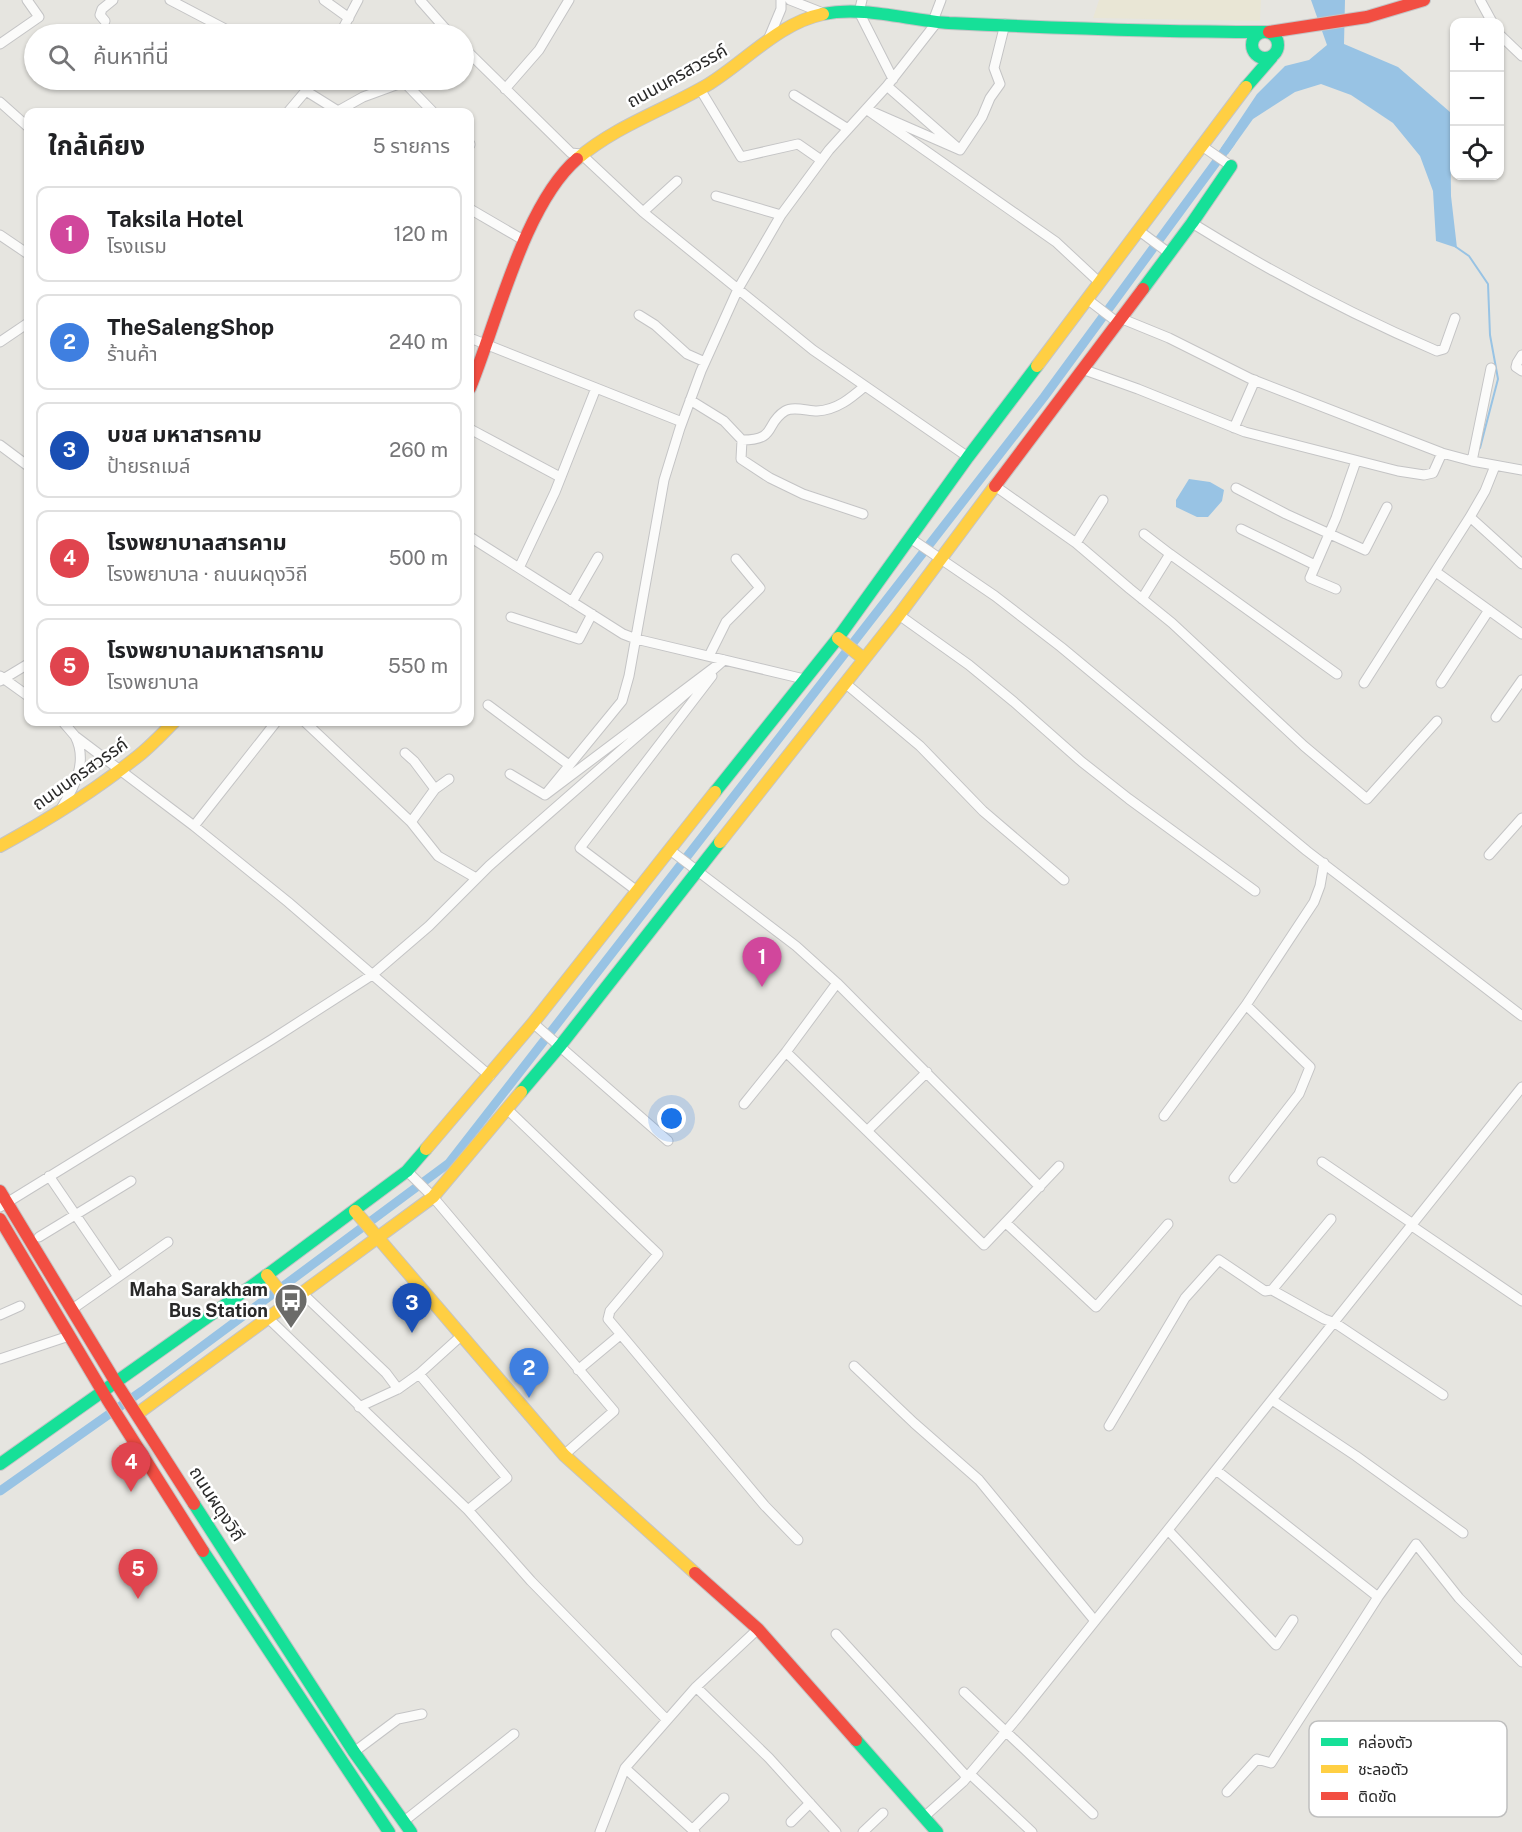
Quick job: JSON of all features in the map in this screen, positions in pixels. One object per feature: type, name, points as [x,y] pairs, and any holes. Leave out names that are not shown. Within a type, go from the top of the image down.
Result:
[{"type":"street","points":[[27,0],[39,17],[29,24]]},
{"type":"street","points":[[105,21],[100,15],[102,9],[113,0]]},
{"type":"street","points":[[170,0],[216,24]]},
{"type":"street","points":[[324,0],[349,18]]},
{"type":"street","points":[[346,24],[358,0]]},
{"type":"street","points":[[420,0],[441,24]]},
{"type":"street","points":[[506,89],[539,50],[569,0]]},
{"type":"street","points":[[766,44],[781,9],[781,0]]},
{"type":"street","points":[[790,0],[826,14]]},
{"type":"street","points":[[545,795],[622,701],[629,676],[664,480],[690,400],[738,289],[781,215],[821,160],[890,83],[935,22],[941,0]]},
{"type":"street","name":"ถนนนครสวรรค์","points":[[474,377],[525,241],[547,196],[563,173],[581,154],[613,132],[700,89],[802,21],[861,6],[935,22],[1266,32],[1385,13],[1424,0]]},
{"type":"street","points":[[1480,0],[1490,18]]},
{"type":"street","points":[[861,6],[890,83],[960,150]]},
{"type":"street","points":[[960,150],[1000,84],[994,68],[1005,24]]},
{"type":"street","points":[[0,1464],[118,1385],[407,1171],[533,1023],[838,638],[968,457],[1101,283],[1246,87],[1291,38],[1312,26]]},
{"type":"street","points":[[0,44],[24,27]]},
{"type":"street","points":[[1239,32],[1260,57],[1275,54]]},
{"type":"street","points":[[1246,87],[1253,67],[1256,36],[1266,32],[1276,37],[1278,41],[1275,54]]},
{"type":"street","points":[[1504,39],[1522,56]]},
{"type":"street","points":[[474,58],[571,153],[581,154],[643,212],[813,350],[968,457]]},
{"type":"street","points":[[700,89],[741,157],[798,144],[821,160]]},
{"type":"street","points":[[345,108],[363,97],[382,90]]},
{"type":"street","points":[[414,90],[430,108]]},
{"type":"street","points":[[291,108],[306,91],[332,108]]},
{"type":"street","points":[[794,95],[848,129]]},
{"type":"street","points":[[0,102],[24,123]]},
{"type":"street","points":[[866,109],[960,150]]},
{"type":"street","points":[[866,109],[1056,242],[1101,283]]},
{"type":"street","points":[[135,1410],[289,1303],[433,1197],[560,1046],[899,615],[1192,224],[1231,166],[1202,146]]},
{"type":"street","points":[[643,212],[677,181]]},
{"type":"street","points":[[716,196],[781,215]]},
{"type":"street","points":[[474,211],[525,241]]},
{"type":"street","points":[[1192,224],[1287,280],[1375,325],[1437,351],[1444,349],[1455,318]]},
{"type":"street","points":[[1138,230],[1169,253]]},
{"type":"street","points":[[0,235],[24,251]]},
{"type":"street","points":[[1087,299],[1119,320],[1169,338],[1255,380],[1442,453],[1494,466],[1522,470]]},
{"type":"street","points":[[639,315],[655,325],[687,354],[705,362]]},
{"type":"street","points":[[0,342],[24,326]]},
{"type":"street","points":[[474,340],[682,422]]},
{"type":"street","points":[[1522,355],[1516,367],[1522,371]]},
{"type":"street","points":[[1472,461],[1491,368]]},
{"type":"street","points":[[1082,369],[1234,428],[1398,471],[1424,475],[1432,472],[1442,453]]},
{"type":"street","points":[[1234,428],[1255,380]]},
{"type":"street","points":[[742,440],[756,440],[764,436],[783,412],[788,410],[819,411],[832,408],[844,403],[866,386]]},
{"type":"street","points":[[519,568],[555,492],[596,388]]},
{"type":"street","points":[[690,400],[724,421],[742,440],[741,459],[770,478],[802,494],[863,514]]},
{"type":"street","points":[[474,431],[560,477]]},
{"type":"street","points":[[0,445],[24,463]]},
{"type":"street","points":[[1336,589],[1310,578],[1336,518],[1356,461]]},
{"type":"street","points":[[1364,683],[1470,517],[1485,491],[1494,466]]},
{"type":"street","points":[[995,486],[1076,543],[1172,623],[1304,746],[1367,799],[1437,721]]},
{"type":"street","points":[[1236,488],[1365,550],[1387,507]]},
{"type":"street","points":[[1076,543],[1103,500]]},
{"type":"street","points":[[1470,517],[1522,564]]},
{"type":"street","points":[[1241,529],[1315,565]]},
{"type":"street","points":[[1144,534],[1337,674]]},
{"type":"street","points":[[910,538],[995,596],[1061,647],[1324,863],[1522,1016]]},
{"type":"street","points":[[474,540],[623,634],[804,679]]},
{"type":"street","points":[[1142,599],[1170,554]]},
{"type":"street","points":[[572,602],[598,557]]},
{"type":"street","points":[[709,656],[726,622],[760,588],[736,559]]},
{"type":"street","points":[[1436,572],[1522,634]]},
{"type":"street","points":[[1441,682],[1489,610]]},
{"type":"street","points":[[512,617],[579,639],[592,614]]},
{"type":"street","points":[[899,615],[969,665],[1082,762],[1129,799],[1255,891]]},
{"type":"street","points":[[838,638],[864,659]]},
{"type":"street","points":[[545,795],[724,660]]},
{"type":"street","points":[[3,1204],[111,1140],[372,975],[429,926],[476,878],[724,660]]},
{"type":"street","points":[[637,891],[580,848],[724,660]]},
{"type":"street","points":[[24,666],[2,679],[24,693]]},
{"type":"street","points":[[1496,717],[1522,680]]},
{"type":"street","points":[[845,683],[920,746],[983,811],[1064,880]]},
{"type":"street","points":[[488,705],[569,765]]},
{"type":"street","points":[[66,726],[75,736],[194,826],[288,902],[490,1076]]},
{"type":"street","name":"ถนนนครสวรรค์","points":[[0,846],[41,824],[120,770],[139,756],[170,726]]},
{"type":"street","points":[[194,826],[240,764],[273,726]]},
{"type":"street","points":[[309,726],[411,822],[438,856],[476,878]]},
{"type":"street","points":[[59,812],[79,773],[81,758],[75,736]]},
{"type":"street","points":[[405,753],[435,789]]},
{"type":"street","points":[[510,774],[545,795]]},
{"type":"street","points":[[411,822],[435,789],[449,779]]},
{"type":"street","points":[[1489,855],[1522,818]]},
{"type":"street","points":[[670,850],[795,946],[837,983],[1040,1187]]},
{"type":"street","points":[[1164,1116],[1246,1005],[1314,902],[1320,886],[1324,863]]},
{"type":"street","points":[[744,1104],[837,983]]},
{"type":"street","points":[[1234,1178],[1299,1094],[1310,1067],[1246,1005]]},
{"type":"street","points":[[533,1023],[668,1141]]},
{"type":"street","points":[[786,1052],[984,1245],[1059,1166]]},
{"type":"street","points":[[867,1131],[927,1072]]},
{"type":"street","points":[[924,1818],[969,1775],[1005,1732],[1522,1088]]},
{"type":"street","points":[[507,1109],[658,1254],[610,1311],[608,1319],[765,1506],[798,1540]]},
{"type":"street","points":[[1322,1162],[1522,1301]]},
{"type":"street","points":[[407,1171],[433,1197],[614,1411],[564,1455]]},
{"type":"street","points":[[49,1176],[118,1277]]},
{"type":"street","points":[[39,1237],[130,1181]]},
{"type":"street","name":"ถนนผดุงวิถี","points":[[0,1191],[3,1204],[118,1385],[354,1752],[407,1827]]},
{"type":"street","points":[[355,1211],[564,1455],[758,1629],[937,1832]]},
{"type":"street","name":"ถนนผดุงวิถี","points":[[0,1219],[104,1394],[225,1586],[389,1832]]},
{"type":"street","points":[[1272,1290],[1331,1219]]},
{"type":"street","points":[[1006,1223],[1096,1307],[1168,1224]]},
{"type":"street","points":[[71,1310],[168,1242]]},
{"type":"street","points":[[1109,1426],[1185,1298],[1219,1260],[1265,1291],[1272,1290],[1335,1323],[1443,1395]]},
{"type":"street","points":[[267,1275],[289,1303]]},
{"type":"street","points":[[302,1293],[386,1373],[398,1389]]},
{"type":"street","points":[[0,1315],[20,1306]]},
{"type":"street","points":[[268,1318],[468,1510],[531,1581],[666,1719]]},
{"type":"street","points":[[578,1370],[620,1335]]},
{"type":"street","points":[[0,1359],[69,1336]]},
{"type":"street","points":[[359,1407],[398,1389],[419,1374],[461,1336]]},
{"type":"street","points":[[854,1366],[979,1480],[1095,1621]]},
{"type":"street","points":[[419,1374],[507,1478],[468,1510]]},
{"type":"street","points":[[1272,1400],[1356,1456],[1463,1533]]},
{"type":"street","points":[[1216,1470],[1378,1597]]},
{"type":"street","points":[[1168,1530],[1276,1645],[1293,1620]]},
{"type":"street","points":[[1227,1792],[1257,1759],[1272,1763],[1378,1597],[1416,1544],[1459,1598],[1522,1662]]},
{"type":"street","points":[[600,1832],[625,1768],[696,1687],[758,1629]]},
{"type":"street","points":[[836,1634],[969,1775],[1032,1832]]},
{"type":"street","points":[[696,1687],[769,1758],[836,1832]]},
{"type":"street","points":[[964,1692],[1093,1814]]},
{"type":"street","points":[[354,1752],[398,1719],[422,1714]]},
{"type":"street","points":[[407,1827],[514,1734]]},
{"type":"street","points":[[625,1768],[694,1831],[724,1798]]},
{"type":"street","points":[[790,1822],[810,1803]]},
{"type":"street","points":[[863,1832],[883,1813]]},
{"type":"shaded area","points":[[1099,0],[1261,0],[1260,21],[1093,18]]},
{"type":"water","points":[[1311,0],[1345,0],[1344,44],[1398,67],[1450,112],[1450,180],[1457,248],[1436,241],[1433,191],[1420,156],[1393,123],[1351,95],[1321,84],[1295,92],[1253,119],[1228,154],[1221,148],[1257,94],[1285,66],[1309,60],[1327,45]]},
{"type":"water","points":[[1189,479],[1210,482],[1224,490],[1222,501],[1208,517],[1197,517],[1176,507],[1176,500]]},
{"type":"waterway","points":[[0,1491],[142,1391],[449,1163],[1044,397],[1231,142]]},
{"type":"waterway","points":[[1456,247],[1469,256],[1488,284],[1490,335],[1498,379],[1480,448]]},
{"type":"traffic: fast","points":[[823,14],[870,13],[949,23],[1027,27],[1263,32]]},
{"type":"traffic: fast","points":[[1265,32],[1274,36],[1278,45],[1274,54],[1265,58],[1256,54],[1252,45],[1256,36],[1265,32]]},
{"type":"traffic: fast","points":[[1246,87],[1272,57]]},
{"type":"traffic: fast","points":[[1143,289],[1231,166]]},
{"type":"traffic: fast","points":[[715,792],[838,638],[968,457],[1037,366]]},
{"type":"traffic: fast","points":[[521,1092],[560,1046],[720,842]]},
{"type":"traffic: fast","points":[[0,1464],[267,1275],[407,1171],[426,1149]]},
{"type":"traffic: fast","points":[[194,1504],[354,1752],[411,1832]]},
{"type":"traffic: fast","points":[[203,1551],[389,1832]]},
{"type":"traffic: fast","points":[[856,1740],[937,1832]]},
{"type":"traffic: slow","points":[[577,159],[625,127],[709,84],[777,34],[823,14]]},
{"type":"traffic: slow","points":[[1037,366],[1246,87]]},
{"type":"traffic: slow","points":[[720,842],[899,615],[995,486]]},
{"type":"traffic: slow","points":[[838,638],[864,659]]},
{"type":"traffic: slow","points":[[0,846],[104,782],[142,753],[170,726]]},
{"type":"traffic: slow","points":[[426,1149],[533,1023],[715,792]]},
{"type":"traffic: slow","points":[[137,1414],[433,1197],[521,1092]]},
{"type":"traffic: slow","points":[[355,1211],[564,1455],[695,1573]]},
{"type":"traffic: slow","points":[[267,1275],[289,1303]]},
{"type":"traffic: jam","points":[[1269,32],[1367,17],[1424,0]]},
{"type":"traffic: jam","points":[[474,377],[527,234],[558,179],[577,159]]},
{"type":"traffic: jam","points":[[995,486],[1143,289]]},
{"type":"traffic: jam","points":[[0,1191],[115,1381],[194,1504]]},
{"type":"traffic: jam","points":[[0,1219],[107,1399],[203,1551]]},
{"type":"traffic: jam","points":[[695,1573],[758,1629],[856,1740]]},
{"type":"place","name":"Taksila Hotel","points":[[762,987]]},
{"type":"place","name":"Maha Sarakham Bus Station","points":[[291,1329]]},
{"type":"place","name":"บขส มหาสารคาม","points":[[412,1333]]},
{"type":"place","name":"TheSalengShop","points":[[529,1398]]},
{"type":"place","name":"โรงพยาบาลสารคาม","points":[[131,1492]]},
{"type":"place","name":"โรงพยาบาลมหาสารคาม","points":[[138,1599]]}]
